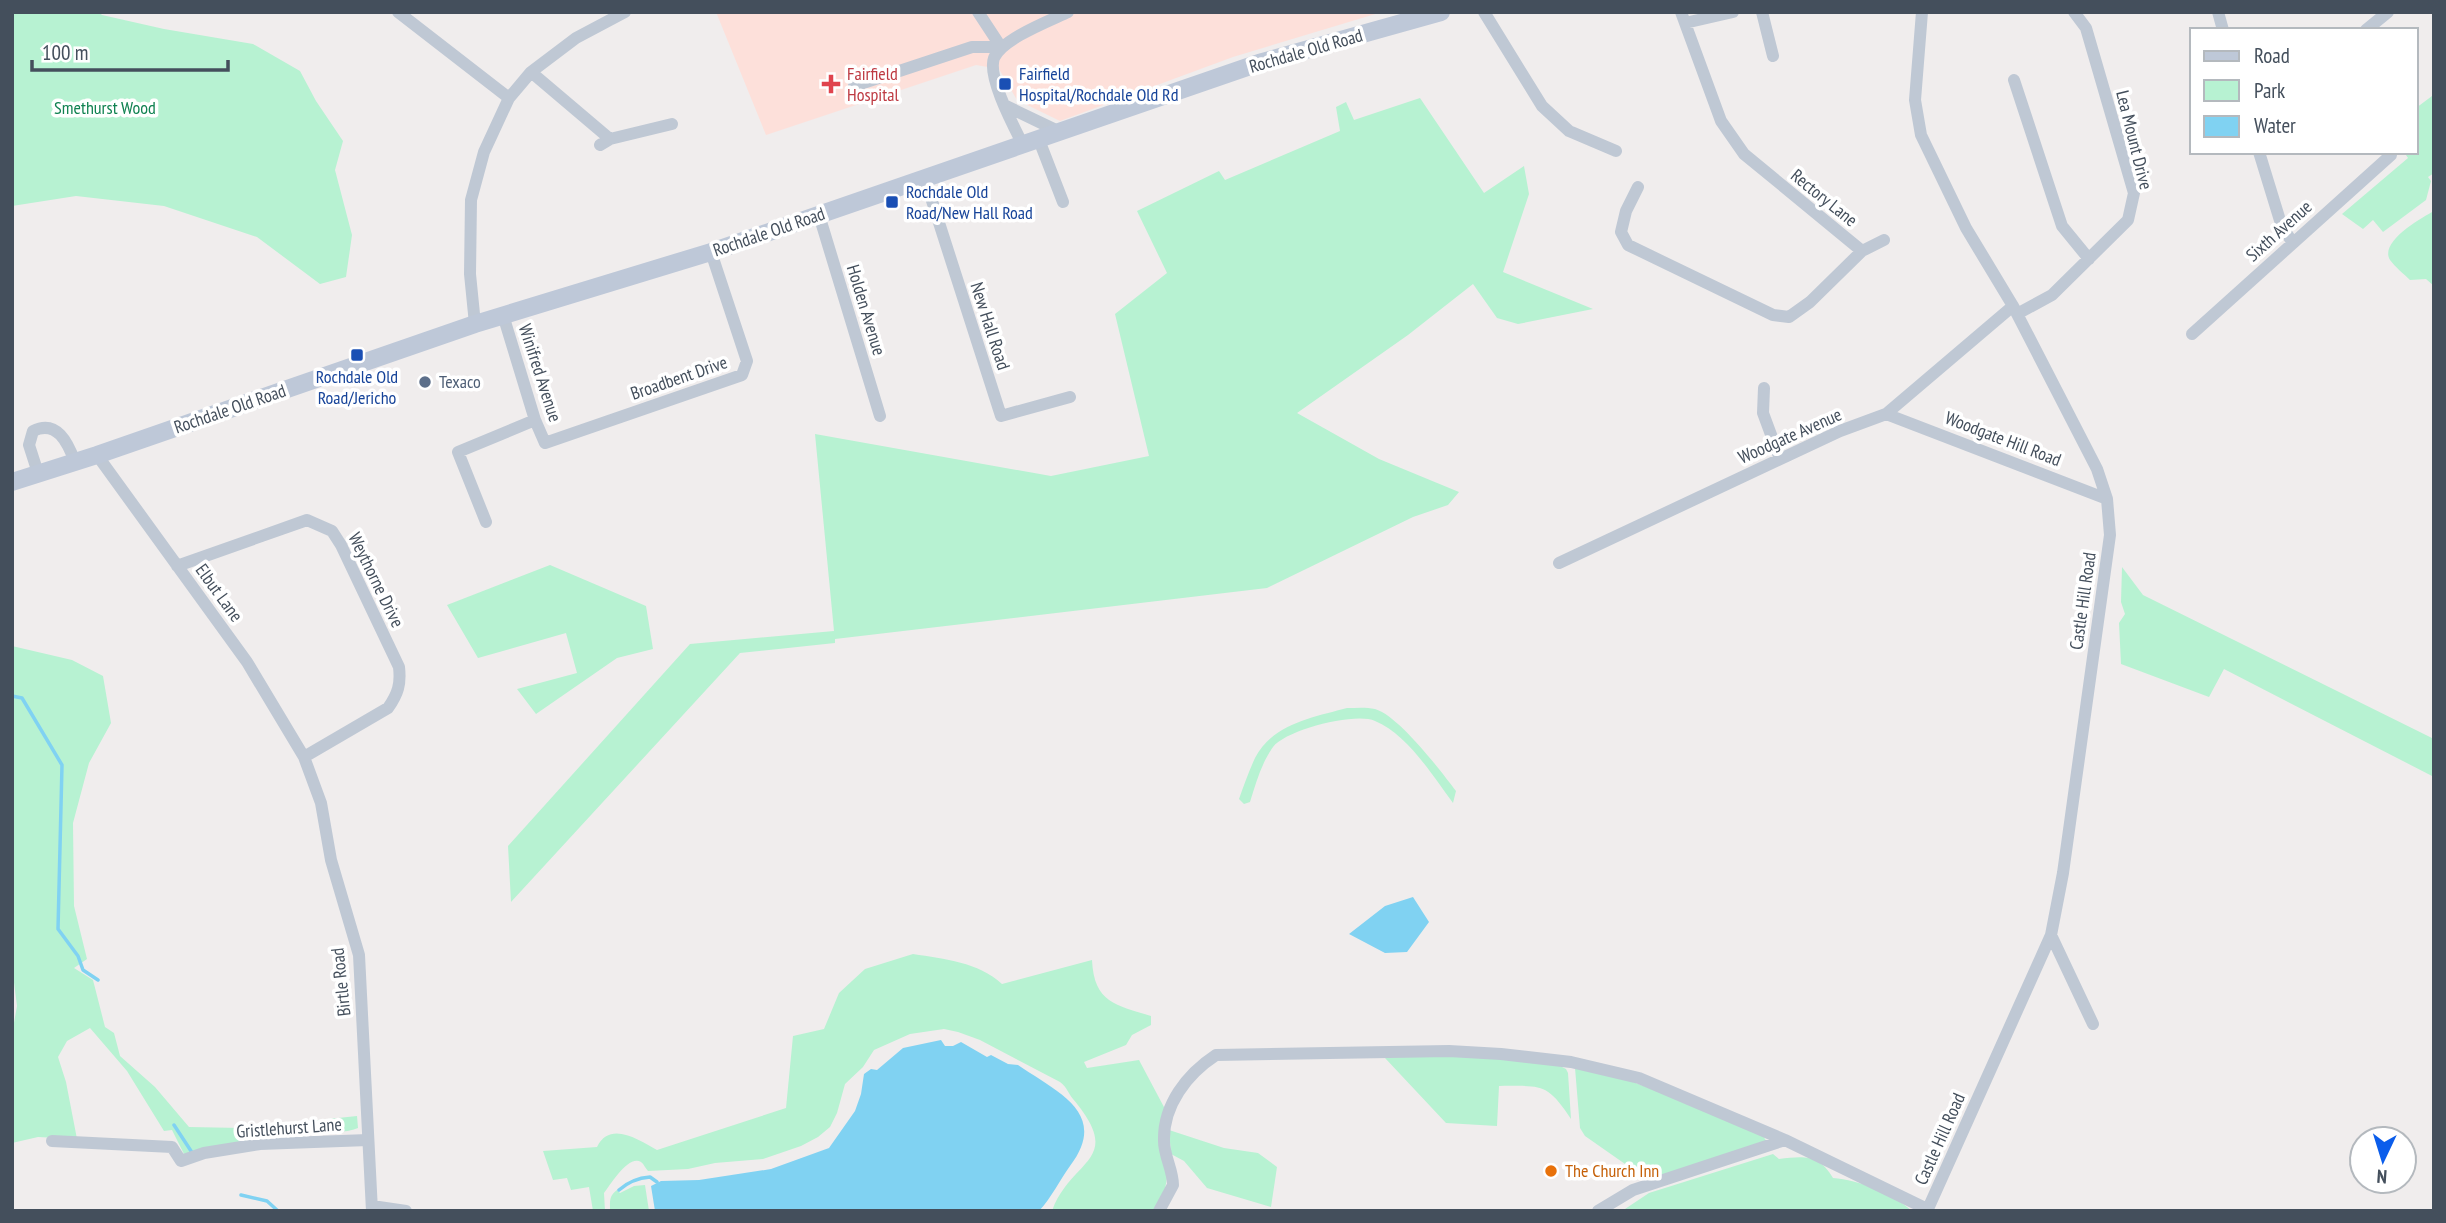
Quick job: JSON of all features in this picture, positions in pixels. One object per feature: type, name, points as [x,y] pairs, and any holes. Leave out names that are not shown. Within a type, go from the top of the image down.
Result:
[{"type":"main road","name":"Rochdale Old Road","points":[[12,482],[475,324],[711,252],[1259,63],[1441,12]]},
{"type":"street","points":[[398,12],[509,98]]},
{"type":"street","points":[[475,324],[470,274],[471,200],[484,152],[509,98],[531,72],[576,38],[625,12]]},
{"type":"street","points":[[978,12],[1001,47]]},
{"type":"street","points":[[1063,202],[1031,143],[1006,106],[993,71],[994,59],[1001,47],[1068,12]]},
{"type":"street","points":[[1484,12],[1542,106],[1569,131],[1616,151]]},
{"type":"street","name":"Rectory Lane","points":[[1638,187],[1626,211],[1621,232],[1628,245],[1773,315],[1789,317],[1810,302],[1862,251],[1744,154],[1721,121],[1683,18],[1733,12]]},
{"type":"street","points":[[1762,12],[1774,36],[1773,56]]},
{"type":"street","name":"Castle Hill Road","points":[[1922,12],[1915,100],[1921,135],[1966,228],[2015,310],[2097,469],[2107,499],[2110,535],[2063,873],[2051,935],[1927,1210]]},
{"type":"street","name":"Lea Mount Drive","points":[[2015,310],[2052,295],[2090,259],[2128,220],[2134,193],[2086,28],[2074,12]]},
{"type":"street","points":[[2368,28],[2388,12]]},
{"type":"street","points":[[854,86],[972,47],[1001,47]]},
{"type":"street","points":[[531,72],[605,142],[672,124]]},
{"type":"street","points":[[2014,80],[2062,226],[2090,259]]},
{"type":"street","points":[[1006,106],[1060,132]]},
{"type":"street","points":[[2260,154],[2281,227],[2293,243]]},
{"type":"street","name":"Sixth Avenue","points":[[2192,334],[2391,155]]},
{"type":"street","name":"New Hall Road","points":[[925,179],[1001,416],[1070,397]]},
{"type":"street","name":"Holden Avenue","points":[[818,215],[880,416]]},
{"type":"street","points":[[1862,251],[1884,240]]},
{"type":"street","name":"Broadbent Drive","points":[[545,443],[742,376],[747,361],[711,252]]},
{"type":"street","name":"Woodgate Avenue","points":[[1559,563],[1840,431],[1886,414],[2015,310]]},
{"type":"street","name":"Winifred Avenue","points":[[503,315],[535,420],[545,443]]},
{"type":"street","points":[[1763,387],[1763,413],[1780,459]]},
{"type":"street","name":"Woodgate Hill Road","points":[[1886,414],[2107,499]]},
{"type":"street","points":[[486,522],[458,452],[535,420]]},
{"type":"street","points":[[38,473],[29,445],[33,431],[38,428],[48,427],[63,437],[75,462]]},
{"type":"street","name":"Elbut Lane","points":[[97,455],[247,662],[304,757]]},
{"type":"street","name":"Weythorne Drive","points":[[177,566],[307,520],[332,531],[399,667],[400,680],[398,695],[388,708],[304,757]]},
{"type":"street","name":"Birtle Road","points":[[304,757],[321,803],[331,860],[359,955],[372,1208]]},
{"type":"street","points":[[2051,935],[2093,1024]]},
{"type":"street","points":[[1159,1211],[1173,1185],[1163,1144],[1168,1112],[1182,1087],[1196,1070],[1216,1055],[1449,1051],[1571,1062],[1639,1078],[1785,1140],[1927,1210]]},
{"type":"street","name":"Gristlehurst Lane","points":[[52,1141],[172,1147],[181,1161],[260,1144],[368,1140]]},
{"type":"street","points":[[1598,1211],[1633,1190],[1785,1140]]},
{"type":"street","points":[[372,1208],[406,1211]]},
{"type":"shaded area","name":"Fairfield Hospital","points":[[716,12],[1382,12],[1233,57],[1060,121],[1017,100],[999,69],[976,65],[766,135]]},
{"type":"green space","name":"Smethurst Wood","points":[[12,12],[99,12],[102,15],[164,29],[253,44],[300,71],[343,141],[335,170],[352,235],[346,277],[320,284],[257,237],[164,206],[76,196],[12,206]]},
{"type":"green space","points":[[2432,96],[2434,98],[2434,173],[2428,177],[2431,181],[2426,200],[2383,232],[2373,220],[2363,229],[2342,214],[2408,158],[2405,154],[2418,154],[2418,106]]},
{"type":"green space","points":[[1420,98],[1484,193],[1524,166],[1529,194],[1503,272],[1593,309],[1518,324],[1497,318],[1473,284],[1408,335],[1297,413],[1379,459],[1459,492],[1448,505],[1413,517],[1267,588],[835,639],[835,643],[740,653],[511,902],[508,846],[690,644],[834,631],[815,434],[1051,476],[1149,456],[1115,314],[1167,273],[1137,211],[1219,171],[1225,180],[1340,131],[1336,107],[1346,102],[1354,120]]},
{"type":"green space","points":[[2434,211],[2434,286],[2426,279],[2410,280],[2392,263],[2388,253],[2390,246],[2403,231]]},
{"type":"green space","points":[[550,565],[646,606],[653,649],[617,658],[536,714],[517,689],[577,673],[566,633],[478,658],[447,605]]},
{"type":"green space","points":[[2122,567],[2143,595],[2434,739],[2434,777],[2224,669],[2209,697],[2121,664],[2119,623],[2125,614],[2121,602]]},
{"type":"green space","points":[[12,646],[72,660],[103,676],[111,723],[89,763],[73,823],[74,906],[87,959],[74,968],[93,980],[105,1027],[114,1033],[120,1056],[155,1087],[189,1127],[242,1128],[357,1116],[358,1128],[265,1139],[184,1154],[172,1130],[164,1131],[127,1071],[90,1028],[67,1041],[58,1057],[66,1082],[77,1139],[38,1137],[12,1143],[12,1034],[17,1006],[12,967]]},
{"type":"green space","points":[[1347,708],[1375,709],[1396,722],[1456,791],[1453,803],[1428,769],[1398,736],[1387,727],[1365,719],[1321,724],[1280,741],[1265,760],[1250,802],[1244,804],[1239,799],[1255,758],[1262,746],[1272,737],[1295,724]]},
{"type":"green space","points":[[913,954],[972,966],[1002,984],[1092,960],[1097,985],[1102,994],[1117,1005],[1151,1016],[1151,1025],[1132,1035],[1126,1045],[1084,1062],[1087,1068],[1139,1060],[1165,1109],[1167,1178],[1165,1189],[1153,1211],[1052,1211],[1061,1194],[1095,1148],[1095,1136],[1088,1120],[1060,1082],[980,1040],[944,1029],[910,1034],[874,1050],[863,1067],[845,1084],[830,1127],[801,1146],[763,1159],[715,1163],[688,1169],[648,1171],[641,1162],[631,1162],[620,1171],[604,1193],[605,1211],[593,1211],[589,1187],[571,1190],[567,1178],[553,1180],[543,1151],[597,1147],[603,1139],[617,1133],[657,1150],[786,1108],[793,1036],[824,1029],[839,993],[865,969]]},
{"type":"green space","points":[[1489,1057],[1560,1066],[1568,1073],[1571,1119],[1549,1092],[1534,1087],[1499,1086],[1497,1126],[1446,1123],[1385,1058]]},
{"type":"green space","points":[[1575,1068],[1628,1080],[1688,1103],[1763,1136],[1767,1142],[1648,1180],[1585,1136],[1580,1128]]},
{"type":"green space","points":[[1169,1130],[1224,1148],[1258,1153],[1277,1167],[1271,1207],[1207,1188],[1184,1161],[1171,1154]]},
{"type":"green space","points":[[1773,1154],[1779,1159],[1810,1158],[1822,1164],[1833,1178],[1875,1188],[1912,1211],[1622,1211],[1649,1193]]},
{"type":"green space","points":[[645,1185],[649,1211],[610,1211],[611,1197],[617,1190],[620,1193],[634,1186]]},
{"type":"water","points":[[1413,897],[1429,922],[1407,952],[1385,953],[1349,934],[1385,906]]},
{"type":"water","points":[[941,1040],[945,1046],[961,1042],[987,1057],[991,1055],[1008,1064],[1018,1065],[1062,1095],[1074,1106],[1081,1118],[1084,1132],[1081,1148],[1039,1211],[655,1211],[651,1186],[661,1181],[699,1180],[771,1169],[829,1148],[855,1111],[864,1074],[871,1069],[877,1070],[903,1048]]},
{"type":"waterway","points":[[12,696],[22,698],[62,765],[58,929],[78,956],[83,970],[98,980]]},
{"type":"waterway","points":[[174,1125],[193,1154]]},
{"type":"waterway","points":[[619,1190],[641,1178],[650,1177],[657,1182]]},
{"type":"waterway","points":[[241,1195],[267,1201],[278,1211]]},
{"type":"place","name":"Fairfield Hospital","points":[[831,84]]},
{"type":"place","name":"Fairfield Hospital/Rochdale Old Rd","points":[[1005,84]]},
{"type":"place","name":"Rochdale Old Road/New Hall Road","points":[[892,202]]},
{"type":"place","name":"Rochdale Old Road/Jericho","points":[[357,355]]},
{"type":"place","name":"Texaco","points":[[425,382]]},
{"type":"place","name":"The Church Inn","points":[[1551,1171]]}]
